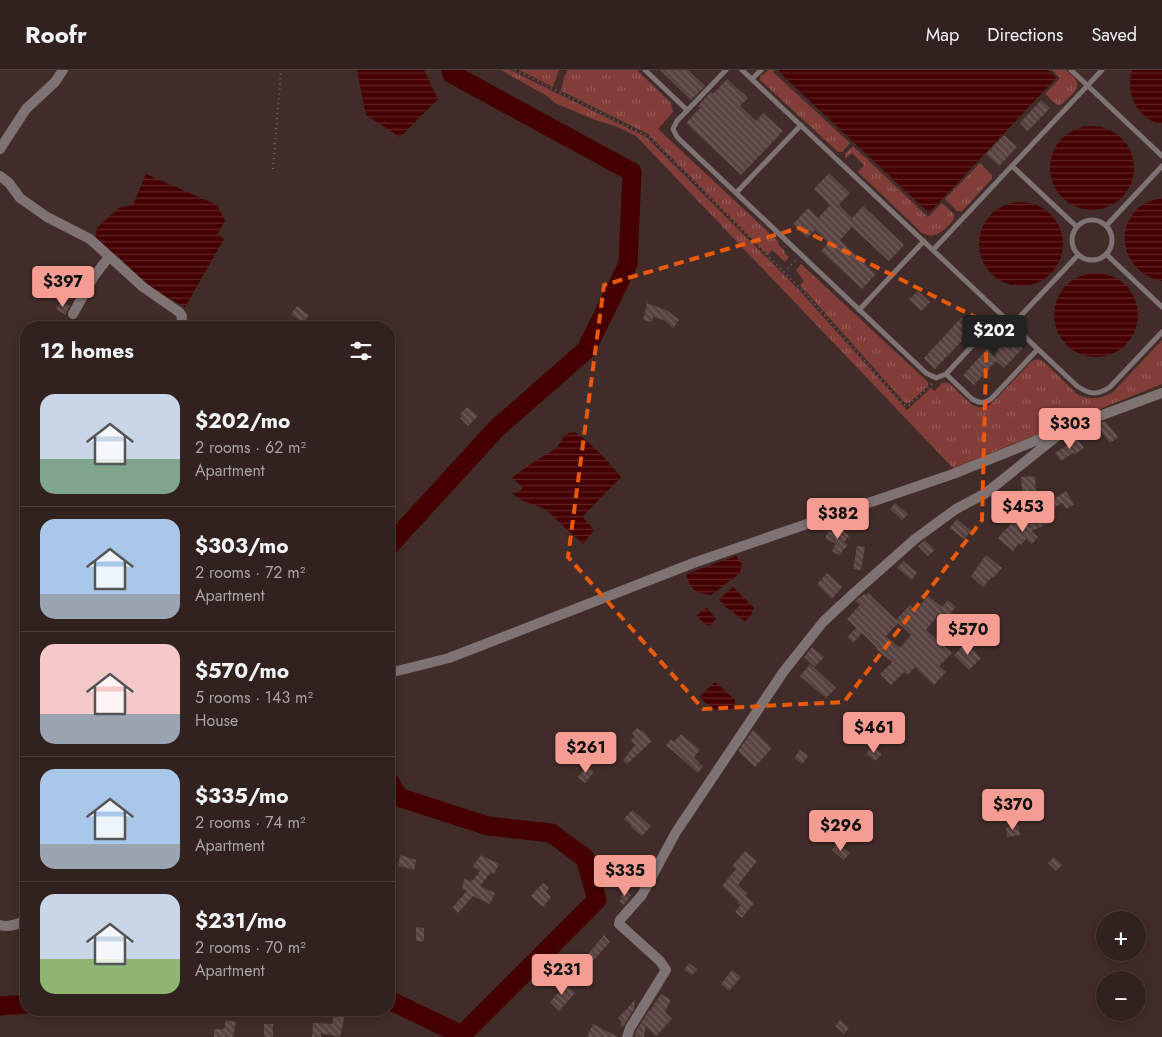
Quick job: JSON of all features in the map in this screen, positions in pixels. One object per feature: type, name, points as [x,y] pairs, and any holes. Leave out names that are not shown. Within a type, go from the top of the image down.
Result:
[{"type":"street","points":[[0,149],[26,109],[55,82],[63,70]]},
{"type":"street","points":[[0,176],[10,183],[20,198],[47,216],[90,240],[143,287],[179,312],[182,316],[182,321]]},
{"type":"street","points":[[73,314],[94,276],[109,257]]},
{"type":"street","points":[[395,672],[449,658],[696,562],[953,474],[1067,428],[1162,393]]},
{"type":"street","points":[[627,1037],[630,1028],[666,970],[660,961],[620,924],[620,920],[642,895],[676,832],[784,671],[823,622],[915,539],[956,510],[986,492],[1067,428]]},
{"type":"street","points":[[0,925],[15,925],[20,923]]},
{"type":"lane","points":[[645,70],[687,110]]},
{"type":"lane","points":[[726,70],[677,121],[673,129],[677,137],[926,373],[936,378],[946,374],[1001,315]]},
{"type":"lane","points":[[742,70],[1084,391],[1102,392],[1110,387],[1162,332]]},
{"type":"lane","points":[[752,79],[761,70]]},
{"type":"lane","points":[[1071,70],[1162,156]]},
{"type":"lane","points":[[932,250],[1102,70]]},
{"type":"lane","points":[[736,193],[800,125]]},
{"type":"lane","points":[[1012,166],[1076,226]]},
{"type":"lane","points":[[1106,226],[1162,166]]},
{"type":"lane","points":[[1088,220],[1094,220],[1106,226],[1112,238],[1106,254],[1101,258],[1089,260],[1078,255],[1074,250],[1071,238],[1076,226],[1088,220]]},
{"type":"lane","points":[[859,310],[924,241]]},
{"type":"lane","points":[[1106,254],[1162,307]]},
{"type":"lane","points":[[1012,325],[1078,255]]},
{"type":"lane","points":[[946,374],[972,399],[982,403],[991,399],[1038,349]]},
{"type":"path","points":[[273,169],[281,70]]},
{"type":"path","points":[[516,70],[645,135],[784,272],[904,405],[909,405],[936,378]]},
{"type":"path","points":[[784,272],[801,255]]},
{"type":"highlighted area","points":[[799,228],[987,323],[982,520],[844,702],[703,709],[568,557],[604,285]]},
{"type":"green space","points":[[501,70],[510,70],[646,137],[800,291],[907,410],[931,388],[935,391],[942,383],[949,383],[974,406],[990,405],[1034,360],[1043,361],[1077,394],[1086,398],[1100,398],[1113,392],[1162,340],[1162,384],[953,468],[636,136],[555,103],[547,96]]},
{"type":"green space","points":[[519,70],[559,70],[553,87]]},
{"type":"green space","points":[[568,70],[637,70],[671,103],[673,112],[658,129],[779,242],[778,244],[789,257],[785,262],[772,250],[768,255],[648,134],[561,91],[564,77]]},
{"type":"green space","points":[[768,70],[774,70],[773,72],[850,143],[842,152],[838,152],[760,80],[761,74],[763,75]]},
{"type":"green space","points":[[1052,70],[1066,70],[1077,82],[1075,91],[1061,105],[1057,105],[1045,94],[1060,78]]},
{"type":"green space","points":[[853,146],[928,217],[942,203],[954,214],[951,222],[937,234],[926,235],[922,233],[858,172],[864,165],[852,153],[845,159],[845,154]]},
{"type":"green space","points":[[980,163],[992,175],[992,179],[962,211],[957,211],[945,199]]},
{"type":"green space","points":[[801,264],[928,382],[928,386],[909,403],[905,403],[800,285],[804,281],[796,270]]},
{"type":"shaded area","points":[[357,70],[424,70],[438,99],[400,137],[366,115]]},
{"type":"shaded area","points":[[780,70],[1048,70],[1056,78],[929,213],[779,72]]},
{"type":"shaded area","points":[[1132,70],[1162,70],[1162,124],[1146,117],[1135,104],[1130,87]]},
{"type":"shaded area","points":[[1092,126],[1108,129],[1122,138],[1131,152],[1134,168],[1131,184],[1122,198],[1108,207],[1092,210],[1076,207],[1062,198],[1053,184],[1050,168],[1053,152],[1062,138],[1076,129]]},
{"type":"shaded area","points":[[146,174],[217,205],[225,221],[217,235],[224,239],[185,307],[138,281],[120,258],[95,240],[97,228],[119,208],[133,205]]},
{"type":"shaded area","points":[[1162,198],[1162,281],[1140,271],[1127,252],[1125,242],[1126,230],[1130,219],[1137,209],[1149,202]]},
{"type":"shaded area","points":[[1021,202],[1037,205],[1051,214],[1060,228],[1063,244],[1060,260],[1051,274],[1037,283],[1021,286],[1005,283],[991,274],[982,260],[979,244],[982,228],[991,214],[1005,205]]},
{"type":"shaded area","points":[[1096,273],[1112,276],[1126,285],[1135,299],[1138,315],[1135,331],[1126,345],[1112,354],[1096,357],[1080,354],[1066,345],[1057,331],[1054,315],[1057,299],[1066,285],[1080,276]]},
{"type":"shaded area","points":[[575,432],[600,453],[621,477],[583,516],[594,530],[583,544],[545,509],[521,500],[512,493],[520,491],[523,487],[512,478],[558,446],[565,435]]},
{"type":"shaded area","points":[[736,556],[742,564],[740,573],[711,595],[701,593],[692,587],[686,574]]},
{"type":"shaded area","points":[[733,587],[754,608],[750,617],[745,621],[726,607],[719,599]]},
{"type":"shaded area","points":[[707,608],[716,619],[708,626],[696,616]]},
{"type":"shaded area","points":[[715,682],[735,700],[734,708],[718,710],[699,697]]},
{"type":"building","points":[[660,70],[688,70],[705,86],[691,100]]},
{"type":"building","points":[[727,79],[748,98],[740,106],[756,121],[763,113],[783,131],[741,175],[686,123],[711,92],[713,94]]},
{"type":"building","points":[[1041,100],[1050,108],[1028,131],[1020,123]]},
{"type":"building","points":[[1004,135],[1017,147],[999,166],[986,154]]},
{"type":"building","points":[[829,173],[850,193],[839,205],[852,218],[863,206],[904,245],[889,261],[852,227],[840,240],[876,274],[862,289],[821,251],[828,243],[815,230],[807,238],[793,224],[808,208],[818,218],[830,205],[814,189]]},
{"type":"building","points":[[918,291],[930,302],[921,311],[909,300]]},
{"type":"building","points":[[61,301],[70,306],[66,315],[56,309]]},
{"type":"building","points":[[647,303],[668,311],[679,320],[673,328],[664,320],[653,317],[652,322],[643,320]]},
{"type":"building","points":[[297,306],[309,315],[304,321],[300,321],[291,314]]},
{"type":"building","points":[[962,317],[974,328],[935,369],[924,358]]},
{"type":"building","points":[[1004,331],[1023,348],[1004,368],[996,361],[974,385],[963,375]]},
{"type":"building","points":[[467,407],[478,416],[468,426],[460,418],[462,416],[460,414]]},
{"type":"building","points":[[1105,421],[1118,437],[1110,443],[1096,425]]},
{"type":"building","points":[[1077,439],[1084,448],[1061,461],[1055,453]]},
{"type":"building","points":[[1035,476],[1036,491],[1022,491],[1021,477]]},
{"type":"building","points":[[1066,491],[1074,504],[1066,509],[1063,503],[1048,511],[1044,502]]},
{"type":"building","points":[[895,503],[908,514],[902,520],[890,509]]},
{"type":"building","points":[[1049,515],[1052,522],[1031,531],[1038,537],[1032,544],[1026,539],[1021,545],[1019,543],[1013,551],[998,538],[1014,521],[1023,529],[1031,519],[1034,521]]},
{"type":"building","points":[[957,519],[971,531],[964,539],[950,528]]},
{"type":"building","points":[[838,526],[849,536],[844,542],[848,545],[839,555],[832,551],[836,544],[825,538],[829,531],[832,532]]},
{"type":"building","points":[[925,540],[935,550],[928,556],[918,546]]},
{"type":"building","points":[[857,546],[865,547],[861,570],[853,569]]},
{"type":"building","points":[[986,555],[1002,568],[983,587],[971,576]]},
{"type":"building","points":[[903,561],[917,573],[912,580],[897,568]]},
{"type":"building","points":[[827,573],[842,587],[832,599],[817,584]]},
{"type":"building","points":[[868,593],[896,620],[910,605],[916,611],[928,596],[942,607],[948,600],[956,607],[951,612],[966,625],[960,633],[938,615],[926,630],[952,653],[939,666],[946,672],[934,685],[915,667],[908,675],[904,672],[891,685],[880,674],[892,662],[876,649],[862,633],[853,643],[847,637],[856,628],[847,619],[860,605],[855,601],[864,594]],"holes":[[[898,623],[911,635],[900,648],[886,636]]]},
{"type":"building","points":[[966,643],[981,658],[969,670],[954,655]]},
{"type":"building","points":[[812,647],[824,657],[815,667],[804,657]]},
{"type":"building","points":[[810,664],[836,688],[826,698],[800,676]]},
{"type":"building","points":[[637,728],[642,730],[652,741],[627,764],[623,760],[635,745],[631,740],[635,737],[632,733]]},
{"type":"building","points":[[753,730],[772,748],[755,767],[738,751]]},
{"type":"building","points":[[681,734],[700,750],[694,757],[703,767],[698,773],[666,745],[671,739],[674,742]]},
{"type":"building","points":[[873,746],[882,754],[875,761],[866,754]]},
{"type":"building","points":[[800,750],[808,756],[802,764],[794,758]]},
{"type":"building","points":[[587,766],[594,772],[585,783],[578,777]]},
{"type":"building","points":[[632,810],[651,826],[642,836],[624,819]]},
{"type":"building","points":[[1018,825],[1020,835],[1007,837],[1006,827]]},
{"type":"building","points":[[838,843],[850,853],[844,860],[832,850]]},
{"type":"building","points":[[745,851],[757,861],[738,885],[754,903],[742,918],[735,912],[741,905],[722,886],[736,869],[732,866]]},
{"type":"building","points":[[400,855],[416,860],[414,870],[398,866]]},
{"type":"building","points":[[481,855],[499,864],[494,874],[491,872],[480,886],[495,893],[490,904],[473,896],[458,913],[452,908],[467,891],[462,889],[464,879],[472,881],[480,871],[473,866]]},
{"type":"building","points":[[1054,857],[1062,865],[1056,871],[1048,863]]},
{"type":"building","points":[[543,883],[549,888],[546,892],[551,897],[543,907],[531,896]]},
{"type":"building","points":[[625,890],[631,895],[624,905],[619,901],[622,899],[620,897]]},
{"type":"building","points":[[416,927],[424,928],[424,941],[416,941]]},
{"type":"building","points":[[604,935],[610,942],[588,966],[582,961]]},
{"type":"building","points":[[689,963],[697,969],[692,975],[684,970]]},
{"type":"building","points":[[732,970],[741,977],[729,991],[721,984]]},
{"type":"building","points":[[563,982],[575,993],[559,1011],[550,1002],[560,991],[557,987]]},
{"type":"building","points":[[661,994],[671,1000],[665,1012],[672,1019],[656,1036],[646,1026],[644,1037],[637,1037],[635,1035],[636,1031]]},
{"type":"building","points":[[635,1000],[634,1009],[623,1027],[620,1024],[622,1022],[618,1018]]},
{"type":"building","points":[[334,1016],[345,1016],[340,1037],[321,1033],[321,1037],[312,1037],[313,1023],[332,1024]]},
{"type":"building","points":[[226,1020],[236,1022],[233,1037],[214,1037],[214,1029],[224,1029]]},
{"type":"building","points":[[840,1020],[849,1028],[844,1034],[835,1026]]},
{"type":"building","points":[[264,1024],[273,1024],[273,1037],[264,1037]]},
{"type":"building","points":[[593,1024],[618,1037],[587,1037]]},
{"type":"waterway","points":[[395,539],[497,428],[586,350],[628,264],[632,172],[452,74],[451,70]]},
{"type":"waterway","points":[[395,792],[398,797],[488,826],[551,833],[585,858],[597,900],[462,1035]]},
{"type":"waterway","points":[[395,1003],[463,1037]]},
{"type":"waterway","points":[[0,1006],[20,1004]]}]
